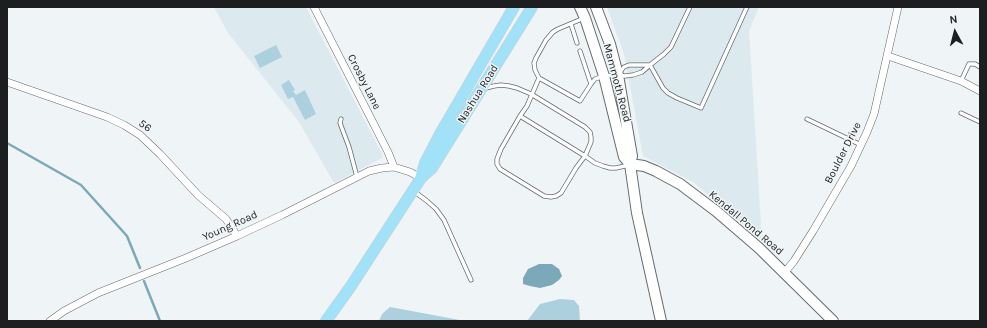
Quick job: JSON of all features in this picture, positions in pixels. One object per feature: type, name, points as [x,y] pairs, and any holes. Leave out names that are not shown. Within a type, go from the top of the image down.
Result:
[{"type":"main road","name":"Nashua Road","points":[[421,178],[425,163],[440,134],[514,7]]},
{"type":"main road","name":"Nashua Road","points":[[326,321],[351,286],[421,178],[432,168],[532,7]]},
{"type":"main road","name":"Mammoth Road","points":[[580,7],[604,76],[624,157],[630,164]]},
{"type":"main road","name":"Mammoth Road","points":[[596,7],[610,44],[618,75],[632,156],[630,164],[637,213],[661,321]]},
{"type":"main road","name":"Kendall Pond Road","points":[[630,164],[644,166],[667,176],[680,184],[759,248],[833,321]]},
{"type":"street","name":"Crosby Lane","points":[[314,7],[388,152],[394,167]]},
{"type":"street","name":"Boulder Drive","points":[[785,272],[794,261],[813,231],[862,145],[874,114],[898,7]]},
{"type":"street","points":[[888,56],[961,80],[980,91]]},
{"type":"street","name":"56","points":[[7,82],[107,117],[140,135],[198,195],[226,219],[237,236]]},
{"type":"street","name":"Young Road","points":[[50,321],[64,311],[98,293],[237,236],[368,171],[394,167],[410,172],[421,178]]},
{"type":"lane","points":[[585,18],[552,32],[534,63],[535,70],[539,78],[580,101],[595,80],[604,76],[625,76],[642,72],[664,54],[671,48],[690,7]]},
{"type":"lane","points":[[650,65],[657,79],[668,93],[701,108],[747,7]]},
{"type":"lane","points":[[571,24],[577,43]]},
{"type":"lane","points":[[580,50],[591,84]]},
{"type":"lane","points":[[961,80],[969,64],[975,64],[980,67]]},
{"type":"lane","points":[[618,75],[624,67],[629,65],[650,65]]},
{"type":"lane","points":[[481,90],[501,85],[517,88],[531,94],[585,127],[590,132],[590,142],[585,156],[561,193],[551,197],[544,196],[500,169],[497,164],[497,159],[501,149],[526,106],[531,94],[539,78]]},
{"type":"lane","points":[[961,113],[980,122]]},
{"type":"lane","points":[[520,116],[595,163],[610,168],[630,164]]},
{"type":"lane","points":[[341,119],[340,123],[349,147],[357,177]]},
{"type":"lane","points":[[807,119],[862,145]]},
{"type":"lane","points":[[413,190],[428,201],[444,220],[471,280]]},
{"type":"shaded area","points":[[214,7],[306,7],[382,154],[382,158],[334,183],[299,122],[228,33]]},
{"type":"shaded area","points":[[607,7],[759,7],[749,31],[762,240],[693,182],[643,156],[624,54]]},
{"type":"shaded area","points":[[276,45],[282,57],[260,68],[254,56]]},
{"type":"shaded area","points":[[289,80],[295,90],[293,91],[296,95],[305,90],[316,114],[305,120],[293,97],[288,99],[281,85]]},
{"type":"shaded area","points":[[539,264],[552,264],[559,269],[562,276],[552,285],[540,288],[523,284],[523,278],[528,269]]},
{"type":"shaded area","points":[[560,299],[574,300],[579,306],[580,321],[527,321],[540,304]]},
{"type":"shaded area","points":[[390,307],[465,321],[379,321],[382,314]]},
{"type":"waterway","points":[[7,143],[81,185],[127,236],[140,268]]},
{"type":"waterway","points":[[144,281],[160,321]]}]
